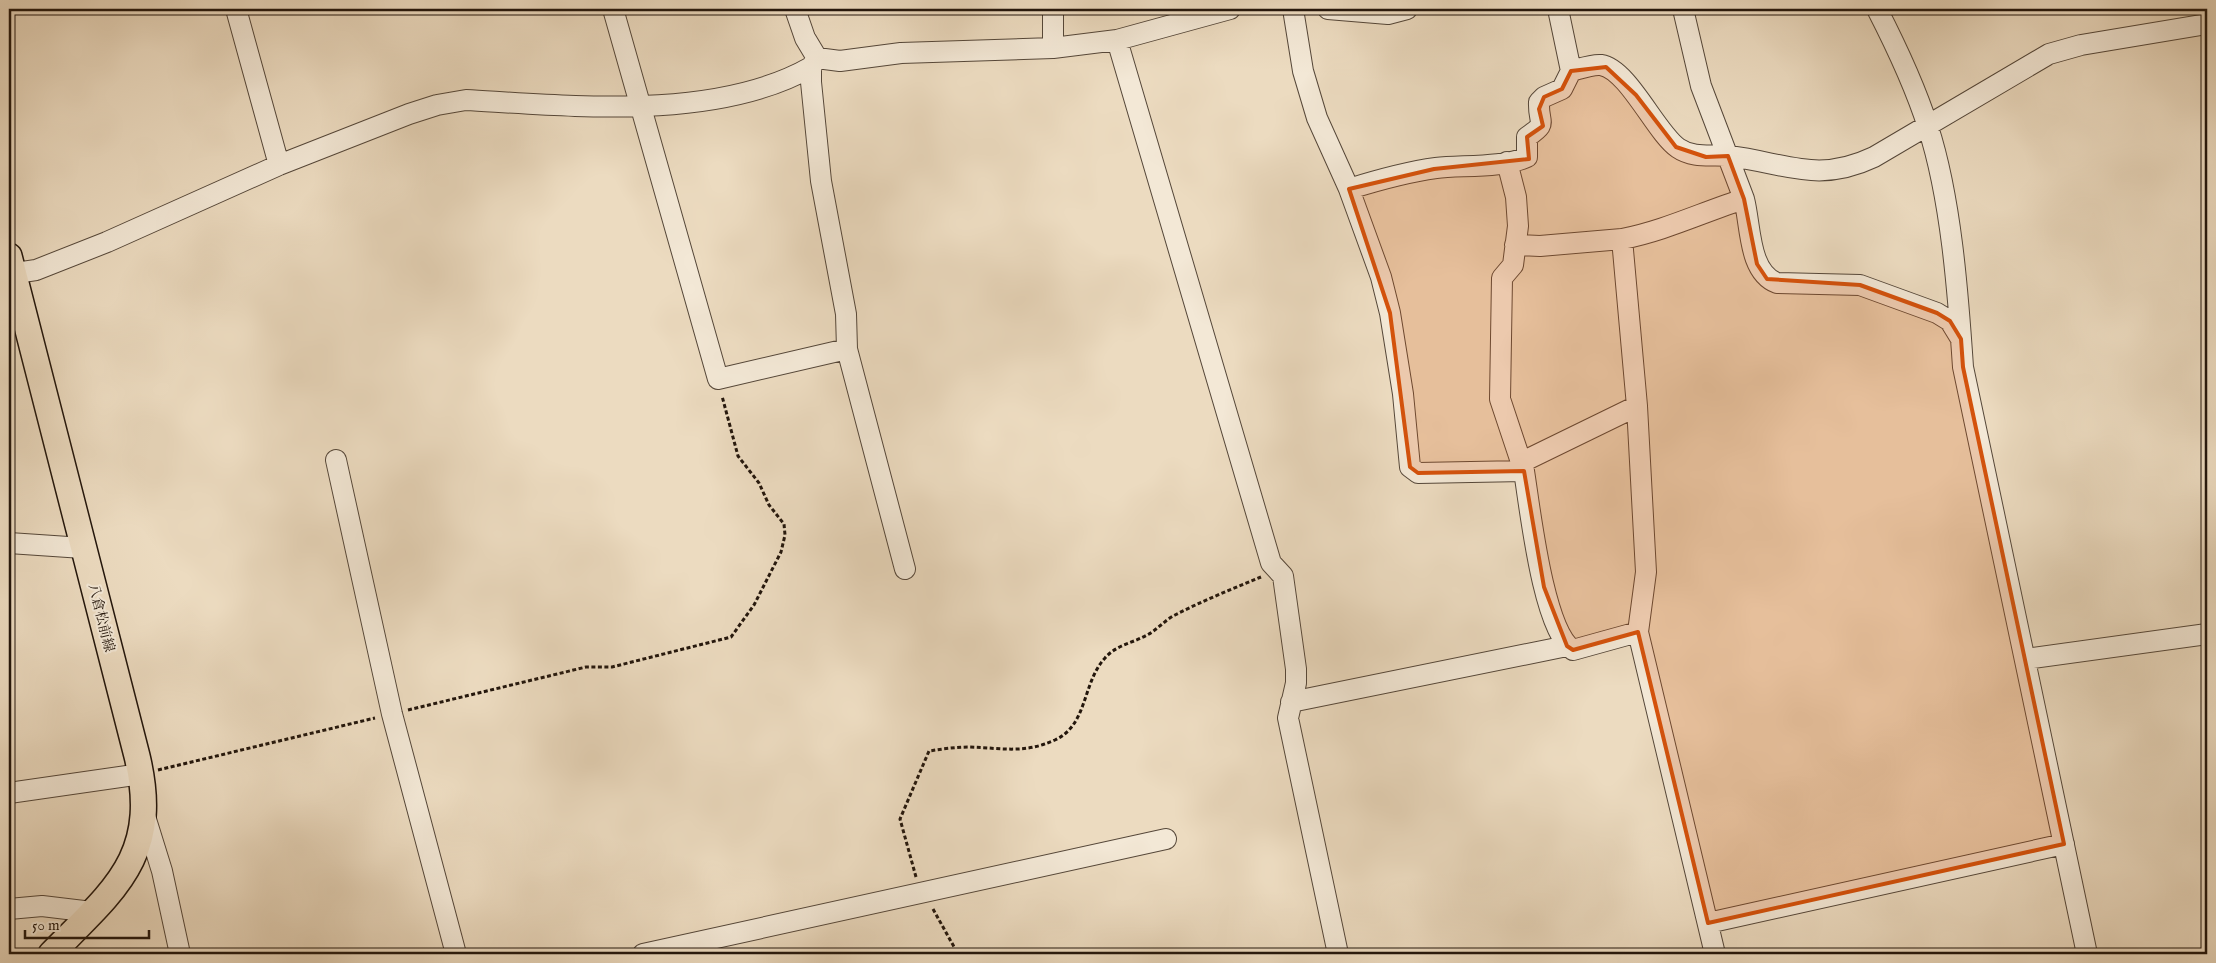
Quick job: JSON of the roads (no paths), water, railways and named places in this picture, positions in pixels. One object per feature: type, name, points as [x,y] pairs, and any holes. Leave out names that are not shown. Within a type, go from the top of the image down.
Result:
[{"type":"main road","name":"八倉松前線","points":[[10,268],[141,774],[144,813],[134,856],[128,869],[92,912],[51,954]]},
{"type":"street","points":[[236,9],[279,165]]},
{"type":"street","points":[[613,9],[718,379],[847,349]]},
{"type":"street","points":[[795,9],[814,63],[821,181],[846,314],[847,349],[905,569]]},
{"type":"street","points":[[1052,9],[1053,48]]},
{"type":"street","points":[[10,268],[36,270],[107,242],[279,165],[437,105],[466,100],[670,106],[726,96],[781,81],[814,63],[901,53],[1053,48],[1117,40],[1230,9]]},
{"type":"street","points":[[1293,9],[1303,71],[1317,118],[1350,189],[1381,277],[1390,313],[1403,394],[1410,467],[1418,473],[1523,466],[1637,406]]},
{"type":"street","points":[[1328,9],[1388,14],[1408,9]]},
{"type":"street","points":[[1350,189],[1393,176],[1426,170],[1507,162],[1527,157],[1527,137],[1540,128],[1542,123],[1539,102],[1544,96],[1562,89],[1571,70],[1558,9]]},
{"type":"street","points":[[1683,9],[1701,86],[1744,198],[1757,264],[1767,279],[1777,283],[1860,285],[1937,313],[1950,321],[1961,339]]},
{"type":"street","points":[[1877,9],[1894,41],[1928,126],[1936,156],[1946,208],[1963,367],[2087,954]]},
{"type":"street","points":[[1571,70],[1599,65],[1606,67],[1636,95],[1676,147],[1687,153],[1706,157],[1728,156],[1807,171],[1854,167],[1928,126],[2049,54],[2081,45],[2207,24]]},
{"type":"street","points":[[1117,40],[1271,563],[1283,576],[1295,646],[1296,683],[1288,718],[1338,954]]},
{"type":"street","points":[[1507,162],[1516,197],[1518,226],[1512,265],[1502,278],[1500,399],[1523,466],[1544,587],[1550,608],[1567,646],[1573,650],[1638,632]]},
{"type":"street","points":[[1515,246],[1540,246],[1622,239],[1681,223],[1744,198]]},
{"type":"street","points":[[1622,239],[1637,406],[1646,572],[1638,632],[1715,954]]},
{"type":"street","points":[[336,460],[392,714],[456,954]]},
{"type":"street","points":[[9,543],[83,548]]},
{"type":"street","points":[[2025,660],[2207,634]]},
{"type":"street","points":[[1291,702],[1567,646]]},
{"type":"street","points":[[9,792],[141,774]]},
{"type":"street","points":[[144,813],[162,871],[180,954]]},
{"type":"street","points":[[643,954],[1166,839]]},
{"type":"street","points":[[1708,923],[2064,844]]},
{"type":"street","points":[[9,909],[42,906],[92,912]]}]
